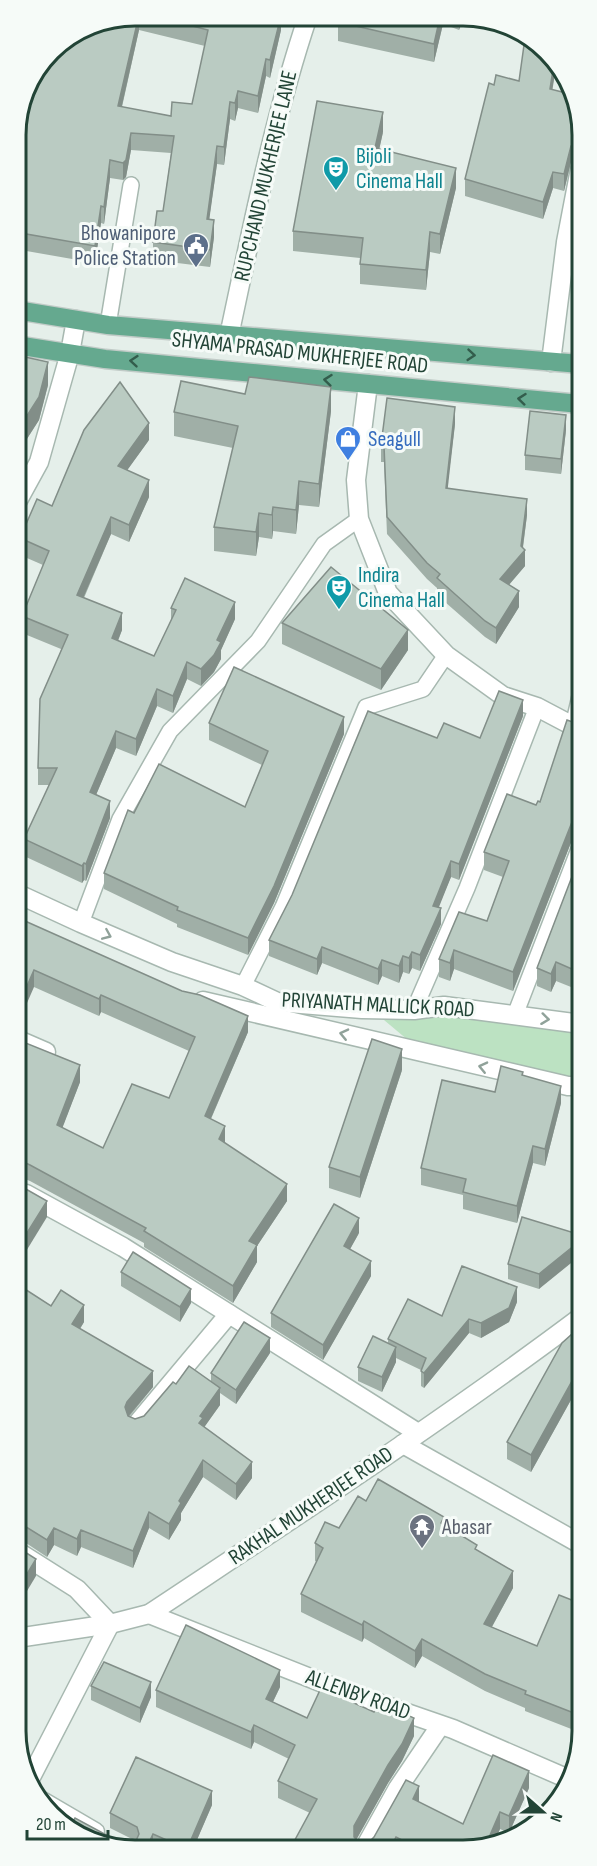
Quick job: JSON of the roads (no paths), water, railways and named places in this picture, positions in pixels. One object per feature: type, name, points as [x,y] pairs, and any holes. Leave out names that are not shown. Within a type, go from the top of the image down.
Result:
[{"type":"main road","name":"SHYAMA PRASAD MUKHERJEE ROAD","points":[[26,312],[108,325],[572,363]]},
{"type":"main road","name":"SHYAMA PRASAD MUKHERJEE ROAD","points":[[26,346],[105,359],[572,403]]},
{"type":"street","name":"RUPCHAND MUKHERJEE LANE","points":[[229,336],[261,190],[296,51],[305,26]]},
{"type":"street","points":[[551,362],[572,211]]},
{"type":"street","points":[[26,486],[39,462],[70,353],[76,320]]},
{"type":"street","points":[[368,384],[356,480],[359,519],[388,592],[446,655],[503,696],[537,707],[572,723]]},
{"type":"street","name":"PRIYANATH MALLICK ROAD","points":[[26,898],[81,924],[172,962],[243,986],[278,1002],[362,1009],[414,1010],[444,1006],[571,1023]]},
{"type":"street","points":[[187,997],[571,1086]]},
{"type":"street","points":[[26,1043],[58,1056]]},
{"type":"street","points":[[26,1194],[123,1247],[418,1433]]},
{"type":"street","points":[[136,1425],[229,1314]]},
{"type":"street","name":"RAKHAL MUKHERJEE ROAD","points":[[26,1637],[110,1624],[149,1614],[403,1444],[571,1324]]},
{"type":"street","points":[[403,1444],[571,1539]]},
{"type":"street","points":[[26,1557],[77,1589],[110,1624],[34,1772]]},
{"type":"street","name":"ALLENBY ROAD","points":[[149,1614],[343,1691],[453,1729],[562,1776]]},
{"type":"street","points":[[369,1840],[398,1788],[440,1726]]},
{"type":"street","points":[[63,1814],[101,1835]]},
{"type":"lane","points":[[108,325],[131,185]]},
{"type":"lane","points":[[81,924],[120,819],[170,731],[258,641],[324,544],[359,519]]},
{"type":"lane","points":[[243,986],[283,907],[366,707],[423,689],[446,655]]},
{"type":"lane","points":[[414,1010],[467,888],[537,707]]},
{"type":"lane","points":[[515,1015],[572,869]]},
{"type":"place","name":"Bijoli Cinema Hall","points":[[336,192]]},
{"type":"place","name":"Bhowanipore Police Station","points":[[196,269]]},
{"type":"place","name":"Seagull","points":[[348,462]]},
{"type":"place","name":"Indira Cinema Hall","points":[[339,611]]},
{"type":"place","name":"Abasar","points":[[422,1550]]}]
